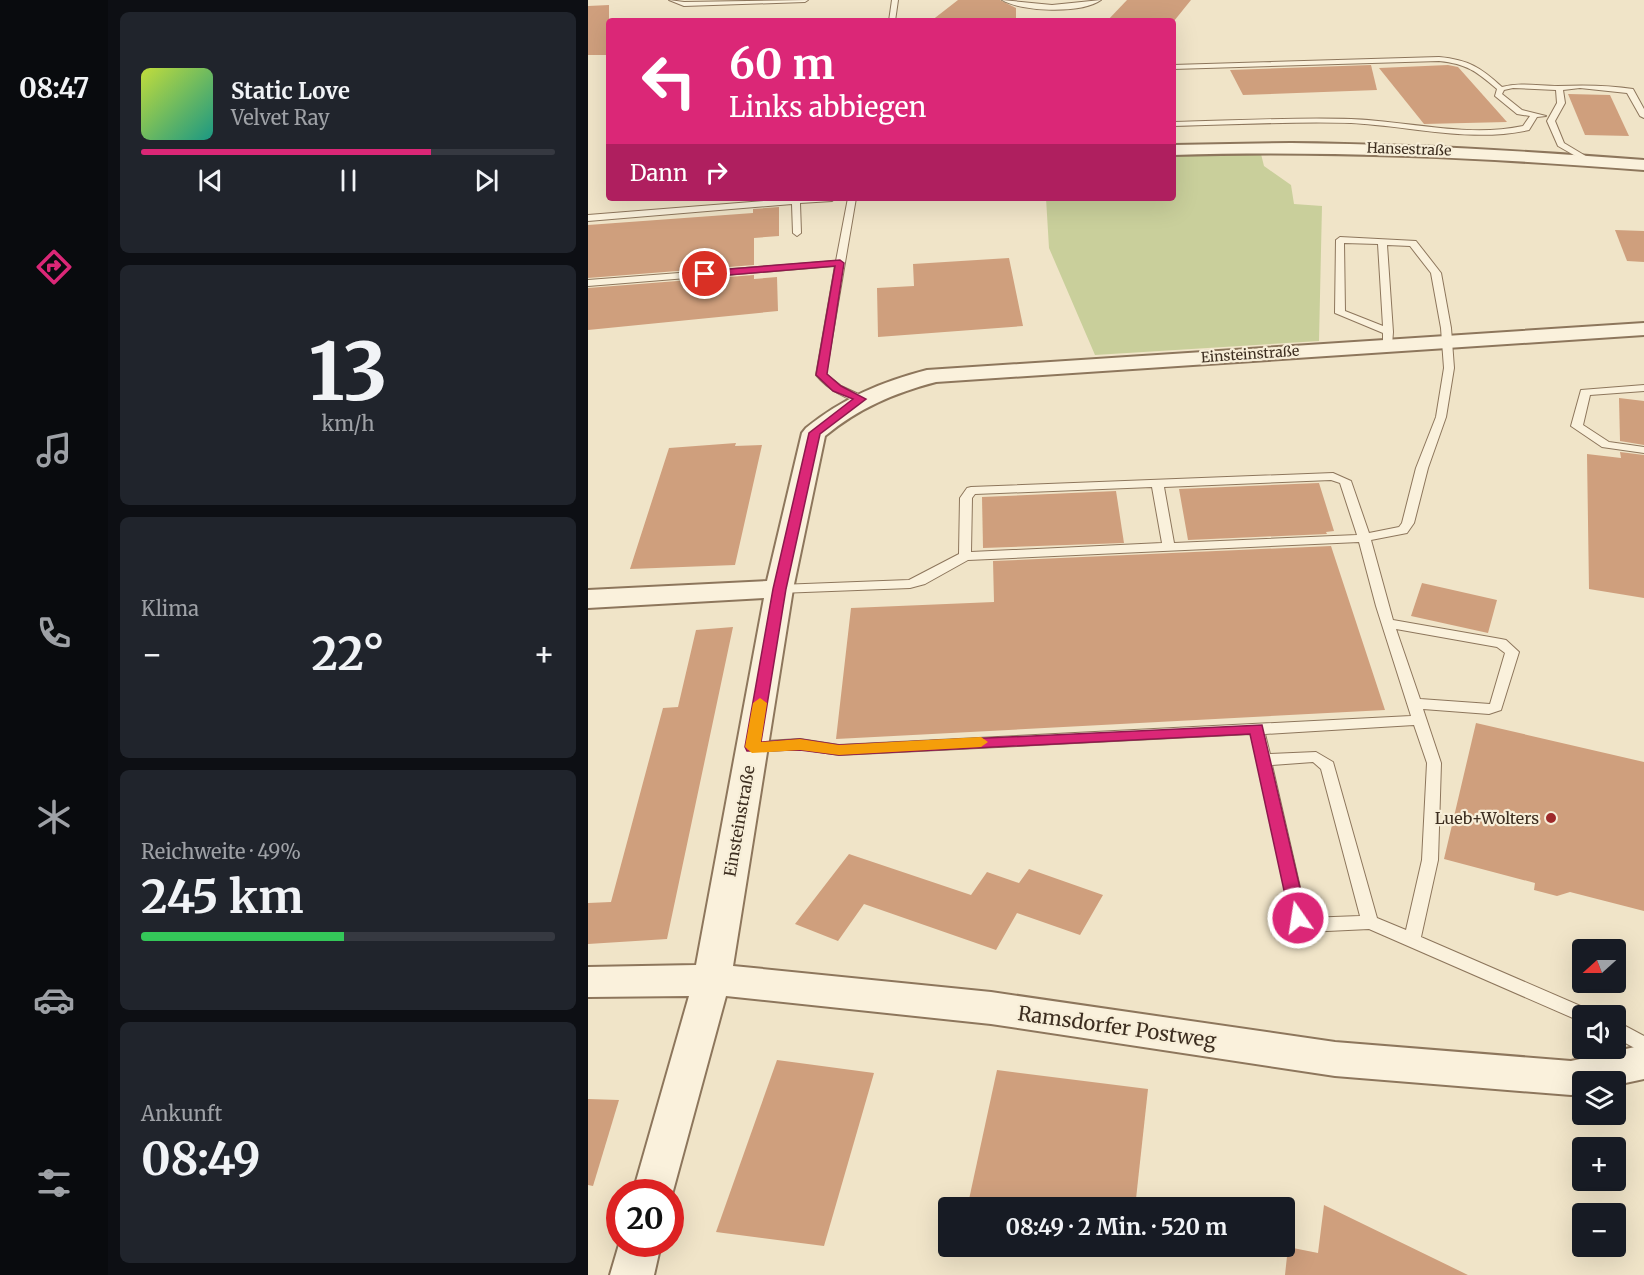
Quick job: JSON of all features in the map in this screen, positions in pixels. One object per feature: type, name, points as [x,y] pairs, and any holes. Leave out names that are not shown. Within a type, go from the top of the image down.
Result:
[{"type":"street","name":"Hansestraße","points":[[1176,150],[1283,147],[1433,149],[1644,165]]},
{"type":"street","name":"Einsteinstraße","points":[[658,1179],[712,980],[779,589],[814,433],[861,399],[897,385],[954,373],[1387,339],[1447,341],[1644,329]]},
{"type":"street","points":[[588,598],[779,589]]},
{"type":"street","name":"Ramsdorfer Postweg","points":[[588,982],[712,980],[991,1008],[1335,1059],[1571,1078],[1644,1062]]},
{"type":"street","points":[[632,1275],[637,1257]]},
{"type":"lane","points":[[672,0],[684,3],[805,0]]},
{"type":"lane","points":[[892,18],[895,0]]},
{"type":"lane","points":[[1005,0],[1065,8],[1094,3],[1098,0]]},
{"type":"lane","points":[[1176,67],[1439,59],[1465,61],[1476,65],[1501,89]]},
{"type":"lane","points":[[1552,118],[1515,109],[1498,94],[1501,89],[1513,86],[1591,87],[1630,91],[1644,116]]},
{"type":"lane","points":[[1558,88],[1561,103],[1552,118],[1557,139],[1586,160]]},
{"type":"lane","points":[[1176,124],[1352,122],[1413,130],[1506,132],[1526,128],[1535,115]]},
{"type":"lane","points":[[588,218],[796,201],[797,233]]},
{"type":"lane","points":[[851,201],[821,375],[837,388],[861,399]]},
{"type":"lane","points":[[779,589],[909,584],[920,581],[965,556],[1168,545],[1365,538],[1403,530],[1408,523],[1422,468],[1441,417],[1449,368],[1436,273],[1413,243],[1341,240],[1340,313],[1387,339]]},
{"type":"lane","points":[[1382,242],[1387,339]]},
{"type":"lane","points":[[588,283],[840,263]]},
{"type":"lane","points":[[1644,388],[1585,392],[1576,426],[1606,445],[1644,450]]},
{"type":"lane","points":[[965,556],[966,498],[971,491],[1340,477],[1345,481],[1361,520],[1372,574],[1434,763],[1431,860],[1412,940]]},
{"type":"lane","points":[[1157,483],[1168,545]]},
{"type":"lane","points":[[1388,624],[1407,625],[1501,643],[1512,652],[1496,707],[1489,709],[1414,703]]},
{"type":"lane","points":[[752,747],[800,744],[839,750],[1420,720]]},
{"type":"lane","points":[[1257,729],[1300,922],[1306,925],[1370,921],[1572,1010]]},
{"type":"lane","points":[[1263,760],[1316,757],[1328,766],[1370,921]]},
{"type":"lane","points":[[1626,1035],[1644,1045]]},
{"type":"green space","points":[[1260,150],[1264,166],[1291,185],[1294,204],[1322,206],[1319,341],[1095,355],[1049,248],[1046,201],[1176,201],[1176,154]]},
{"type":"building","points":[[958,0],[1000,0],[1016,8],[1016,18],[935,18]]},
{"type":"building","points":[[1127,0],[1191,0],[1176,19],[1110,18]]},
{"type":"building","points":[[609,5],[609,18],[606,18],[606,55],[588,55],[588,6]]},
{"type":"building","points":[[1371,65],[1377,90],[1243,95],[1230,70]]},
{"type":"building","points":[[1448,65],[1458,67],[1507,122],[1424,124],[1379,68]]},
{"type":"building","points":[[1568,94],[1610,95],[1629,136],[1585,135]]},
{"type":"building","points":[[779,207],[779,236],[754,238],[754,265],[588,278],[588,225],[753,213],[753,209]]},
{"type":"building","points":[[1615,230],[1644,231],[1644,262],[1627,261]]},
{"type":"building","points":[[1009,258],[1023,326],[878,337],[877,288],[914,286],[913,264]]},
{"type":"building","points":[[754,275],[754,279],[777,277],[778,311],[588,330],[588,288]]},
{"type":"building","points":[[1619,398],[1644,401],[1644,445],[1620,441]]},
{"type":"building","points":[[736,443],[735,446],[762,445],[735,565],[630,569],[669,448]]},
{"type":"building","points":[[1620,452],[1644,455],[1644,598],[1589,589],[1587,454],[1621,458]]},
{"type":"building","points":[[1319,483],[1334,531],[1326,532],[1327,534],[1188,540],[1179,489]]},
{"type":"building","points":[[1116,491],[1124,543],[983,548],[982,497]]},
{"type":"building","points":[[1331,546],[1385,710],[836,739],[851,608],[994,602],[993,561]]},
{"type":"building","points":[[1422,583],[1497,600],[1488,633],[1411,616]]},
{"type":"building","points":[[733,627],[667,939],[588,944],[588,903],[611,902],[663,708],[678,707],[696,630]]},
{"type":"building","name":"Lueb+Wolters","points":[[1476,723],[1644,762],[1644,911],[1570,892],[1557,896],[1534,890],[1535,883],[1444,859]]},
{"type":"building","points":[[849,854],[971,895],[987,872],[1019,883],[1029,869],[1103,895],[1080,935],[1017,913],[996,950],[864,904],[838,941],[795,924]]},
{"type":"building","points":[[777,1060],[874,1073],[824,1246],[716,1232]]},
{"type":"building","points":[[997,1070],[1148,1089],[1136,1197],[970,1197]]},
{"type":"building","points":[[588,1099],[619,1100],[593,1186],[588,1185]]},
{"type":"building","points":[[1324,1205],[1468,1275],[1285,1275],[1287,1257],[1295,1257],[1295,1248],[1318,1253]]},
{"type":"slow traffic","points":[[760,703],[752,747],[800,744],[825,750],[839,750],[981,742]]},
{"type":"place","name":"Lueb+Wolters","points":[[1551,818]]},
{"type":"route","points":[[705,274],[840,263],[821,375],[837,388],[861,399],[836,414],[814,433],[779,589],[752,747],[800,744],[825,750],[839,750],[1257,729],[1298,918]]}]
